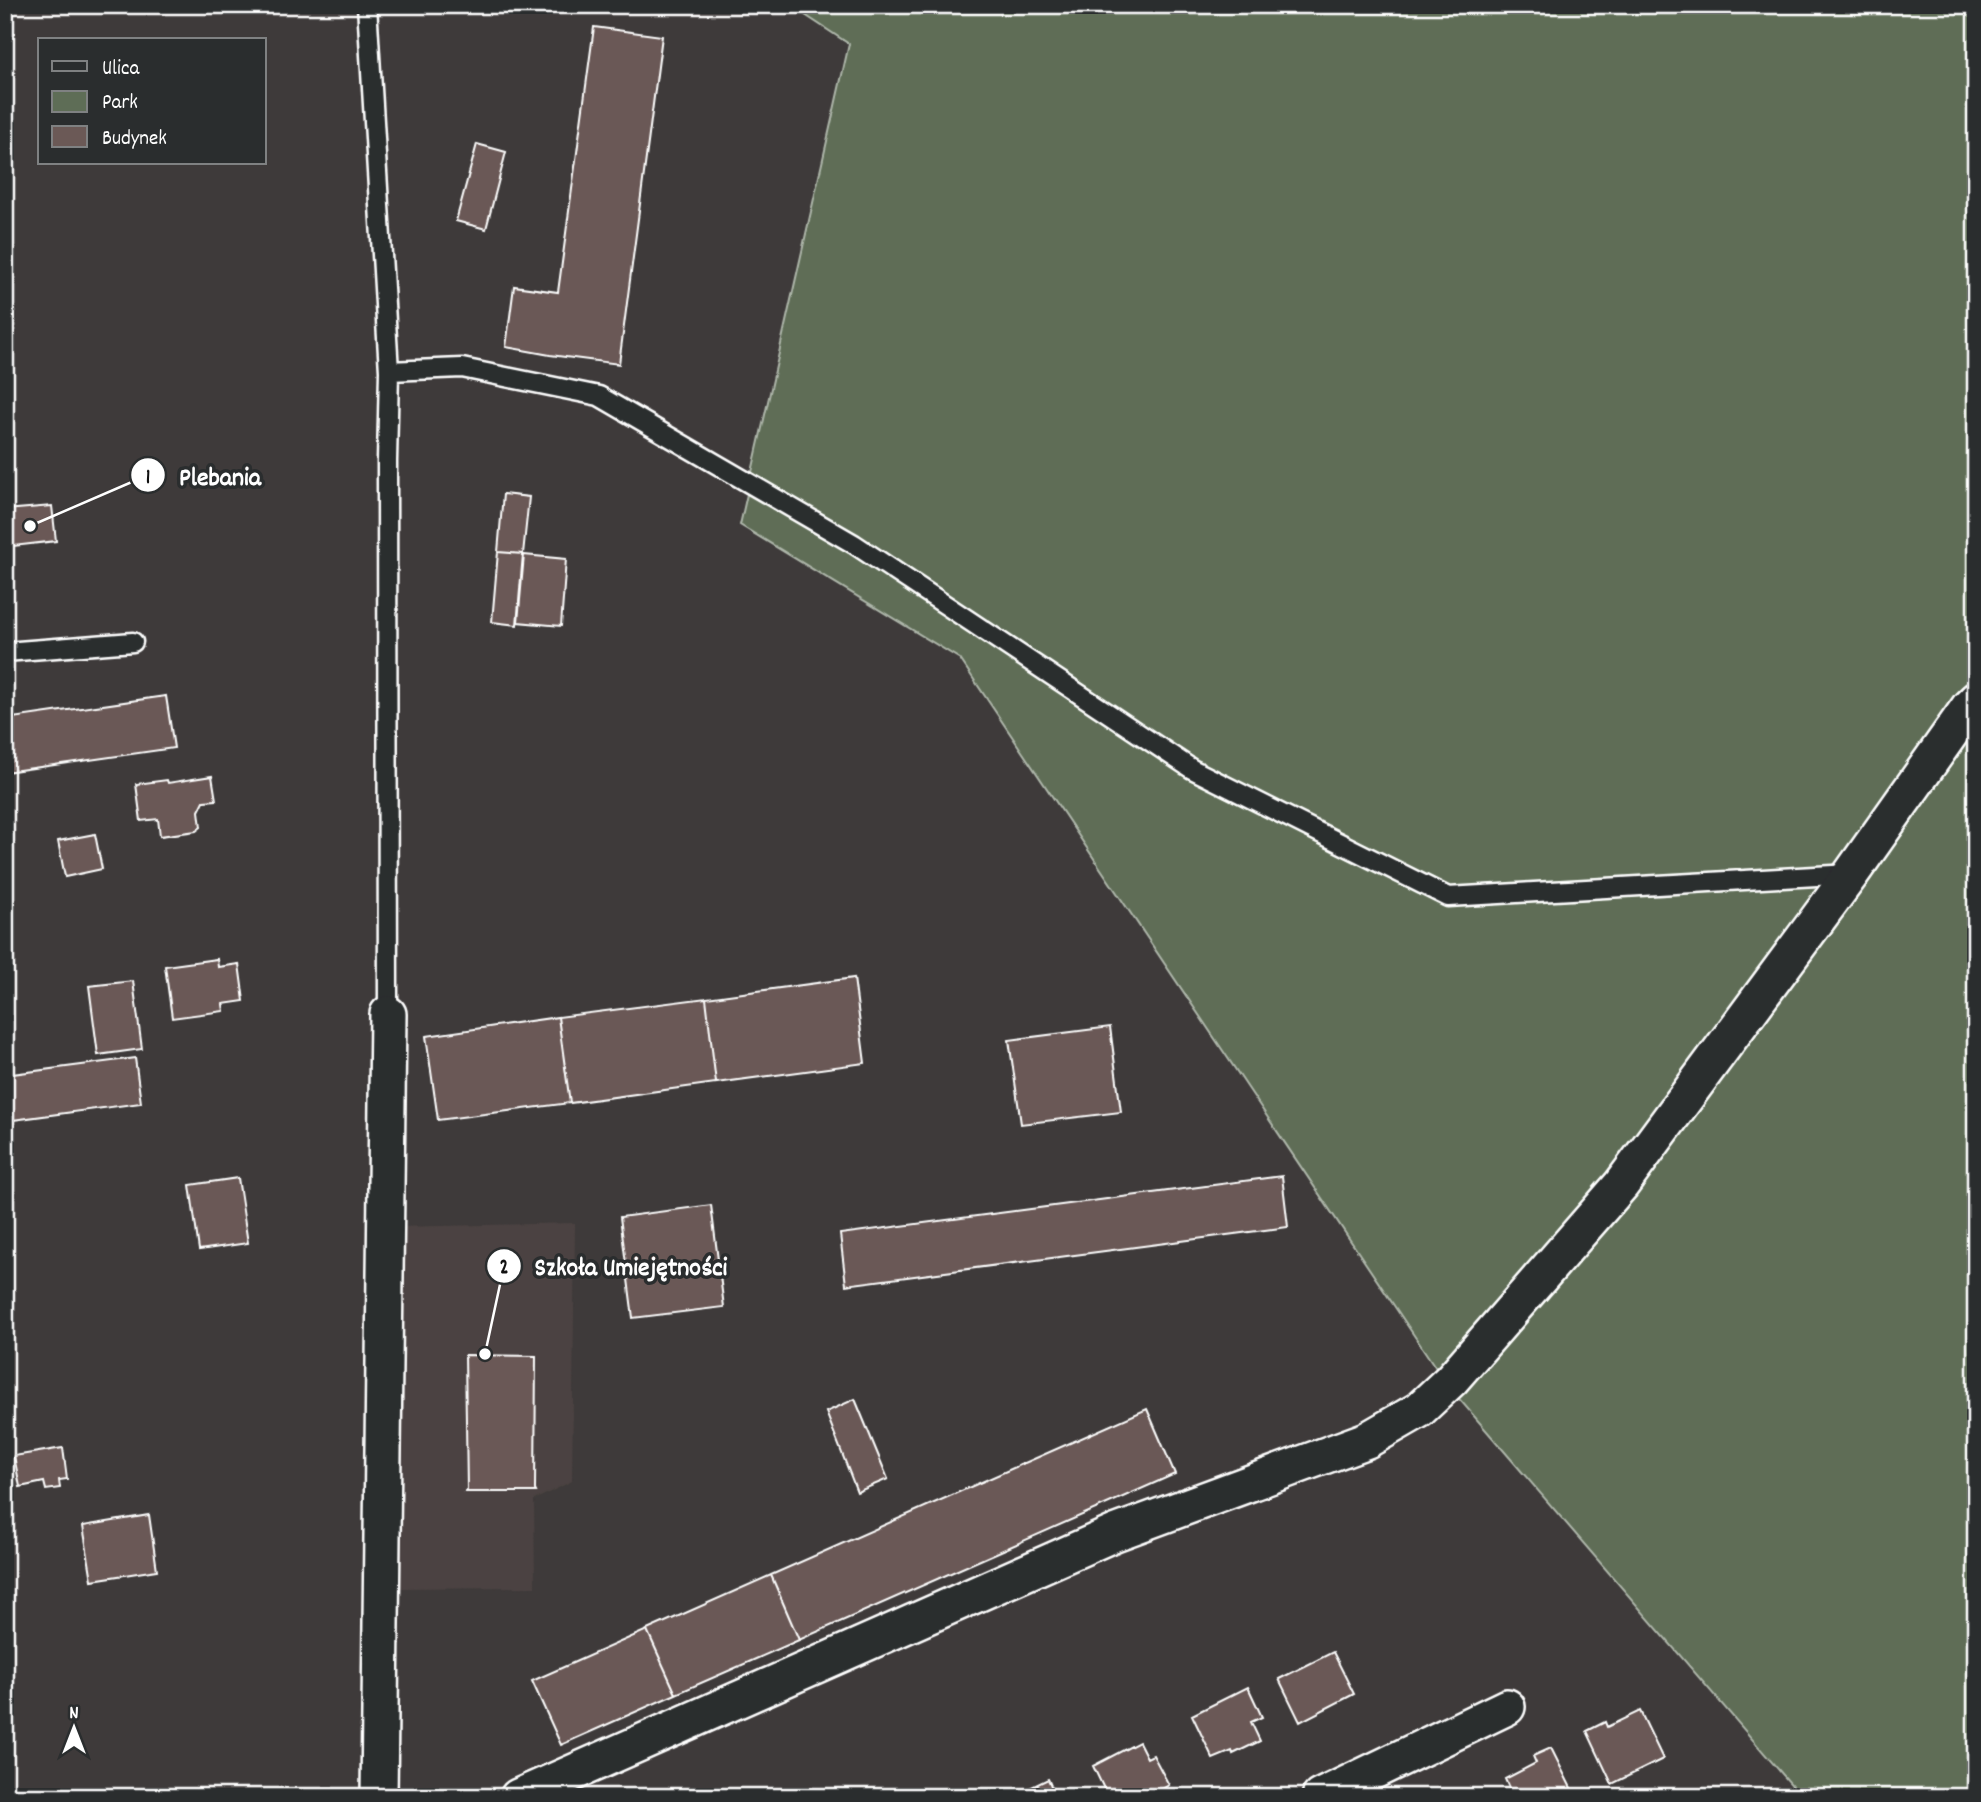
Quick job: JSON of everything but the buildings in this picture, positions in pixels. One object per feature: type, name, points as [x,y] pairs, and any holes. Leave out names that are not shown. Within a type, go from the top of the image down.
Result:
[{"type":"street","points":[[518,1797],[1115,1533],[1367,1440],[1419,1410],[1451,1380],[1621,1185],[1852,874],[1976,700]]},
{"type":"street","points":[[379,1797],[388,1014]]},
{"type":"street","points":[[1321,1797],[1507,1707]]},
{"type":"lane","points":[[367,5],[389,371],[388,1014]]},
{"type":"lane","points":[[389,371],[462,368],[599,396],[854,544],[1192,769],[1448,897],[1852,874]]},
{"type":"lane","points":[[5,652],[133,642]]},
{"type":"shaded area","points":[[575,1223],[572,1481],[534,1500],[535,1587],[395,1588],[397,1227]]},
{"type":"green space","points":[[790,5],[1976,5],[1976,1797],[1802,1797],[1448,1386],[960,659],[740,525],[849,44]]},
{"type":"place","name":"Plebania","points":[[30,526]]},
{"type":"place","name":"Szkoła Umiejętności","points":[[485,1354]]}]
